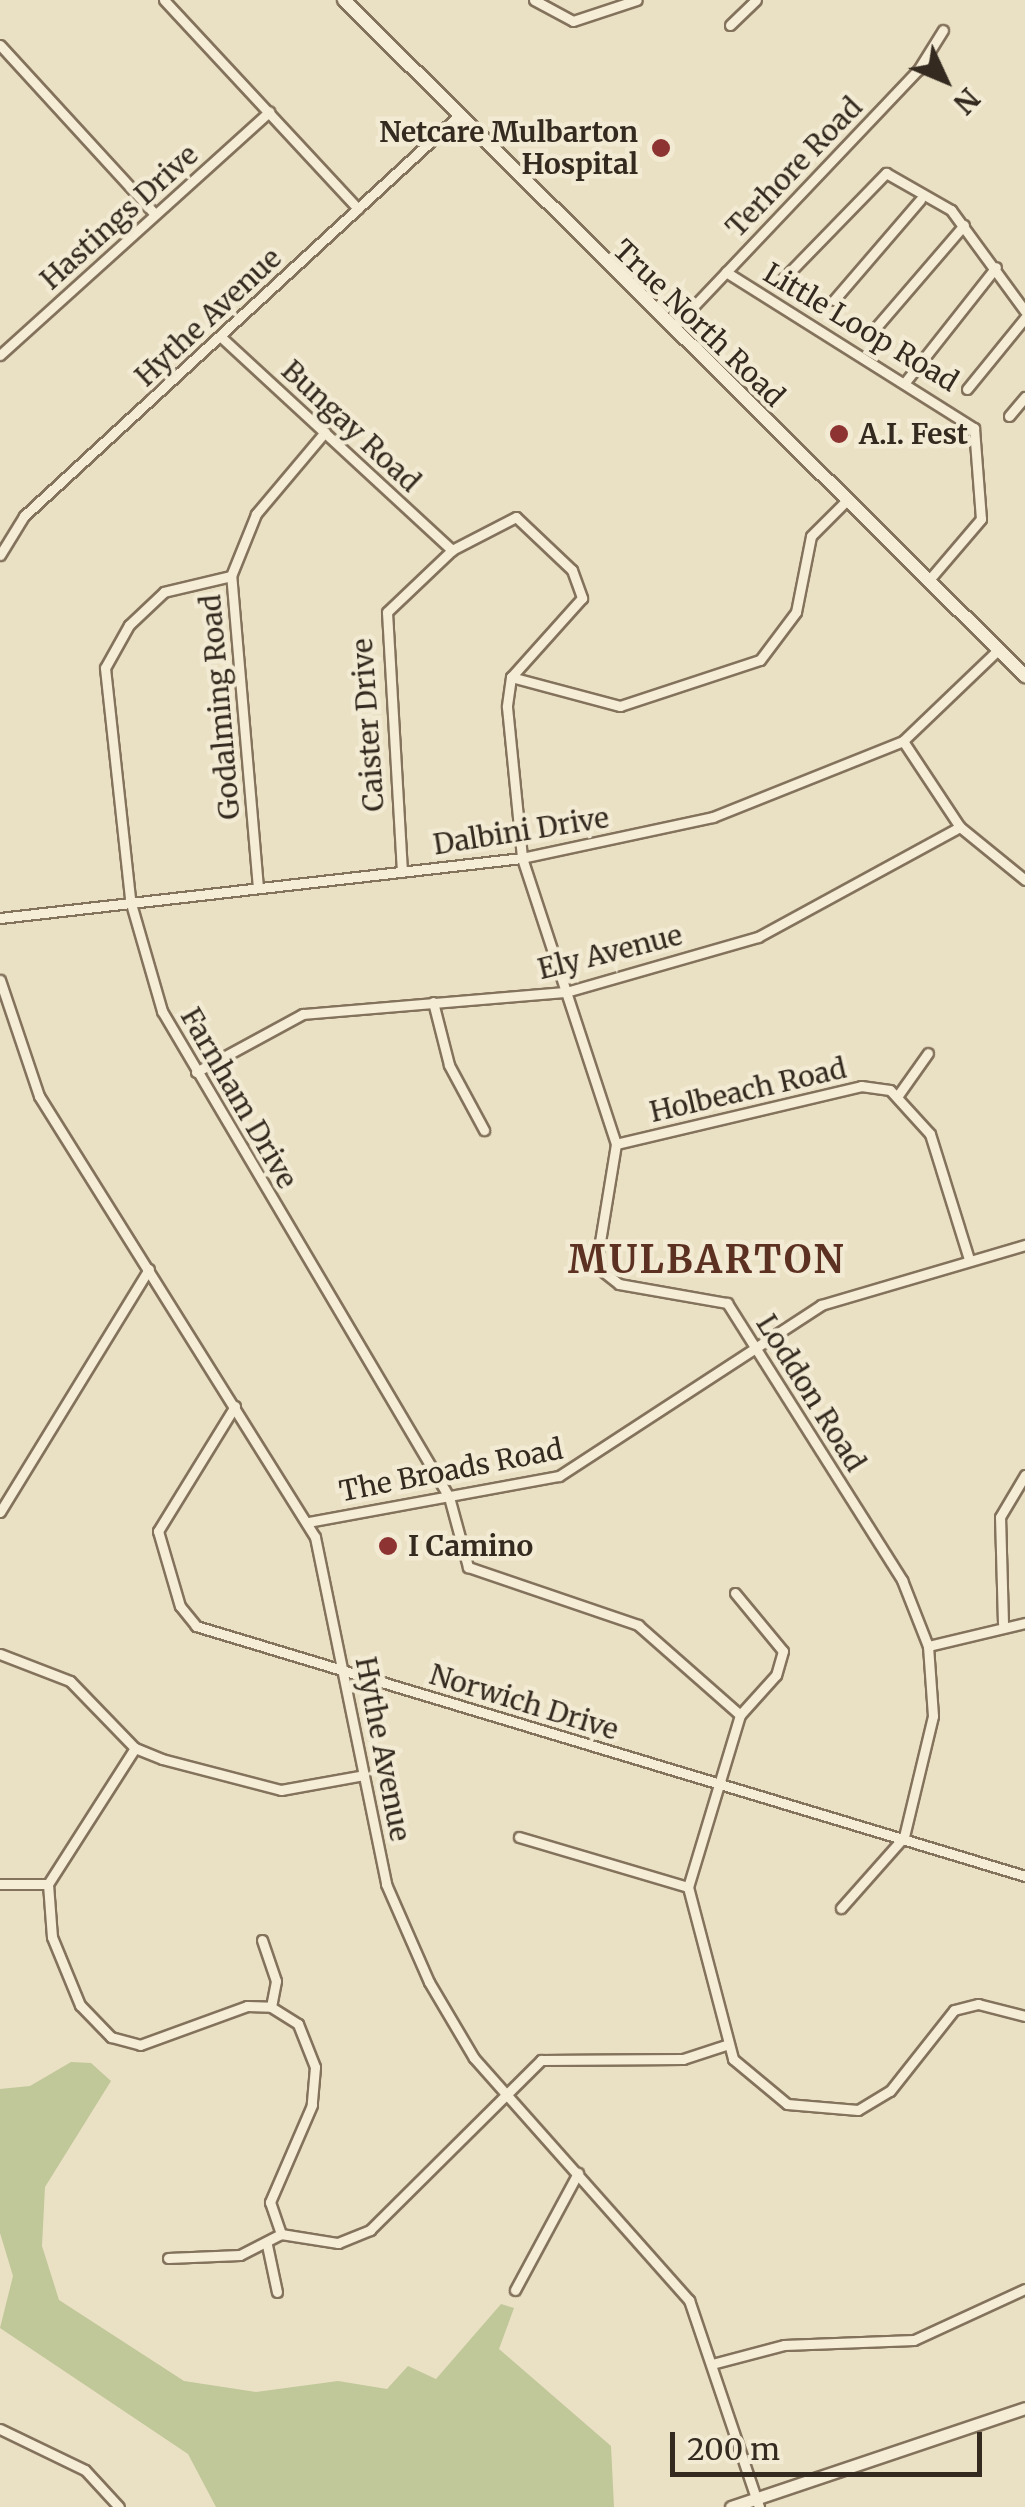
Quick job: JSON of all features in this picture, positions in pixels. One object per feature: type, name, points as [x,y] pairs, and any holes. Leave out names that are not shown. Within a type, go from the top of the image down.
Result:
[{"type":"main road","name":"True North Road","points":[[344,0],[454,119],[1025,676]]},
{"type":"street","points":[[164,0],[358,209]]},
{"type":"street","points":[[534,0],[566,20],[622,10],[637,0]]},
{"type":"street","points":[[730,25],[756,0]]},
{"type":"street","name":"Terhore Road","points":[[671,330],[918,70],[943,30]]},
{"type":"street","points":[[0,45],[155,214]]},
{"type":"street","name":"Hastings Drive","points":[[0,355],[268,112]]},
{"type":"street","name":"Hythe Avenue","points":[[0,555],[10,534],[454,119]]},
{"type":"street","points":[[781,281],[880,173],[964,225],[1025,314],[968,389]]},
{"type":"street","points":[[834,300],[920,200]]},
{"type":"street","points":[[872,332],[964,225]]},
{"type":"street","points":[[906,381],[996,267]]},
{"type":"street","name":"Little Loop Road","points":[[726,272],[965,417],[982,468],[981,519],[928,581]]},
{"type":"street","name":"Bungay Road","points":[[220,336],[452,550]]},
{"type":"street","points":[[1009,416],[1025,396]]},
{"type":"street","name":"Godalming Road","points":[[258,888],[232,576],[256,514],[325,432]]},
{"type":"street","points":[[511,676],[620,706],[760,660],[796,612],[810,536],[846,501]]},
{"type":"street","name":"Caister Drive","points":[[402,872],[384,623],[452,550],[510,517],[572,570],[582,598],[511,676]]},
{"type":"street","points":[[0,528],[10,534]]},
{"type":"street","name":"Farnham Drive","points":[[232,576],[164,592],[106,663],[130,900],[162,1011],[449,1497],[473,1572],[638,1625],[740,1716]]},
{"type":"street","name":"Dalbini Drive","points":[[0,918],[130,900],[522,858],[738,810],[903,740],[998,650]]},
{"type":"street","name":"Loddon Road","points":[[511,676],[522,858],[616,1144],[594,1255],[602,1275],[719,1298],[757,1348],[902,1580],[928,1646],[933,1716],[904,1837],[841,1908]]},
{"type":"street","points":[[903,740],[960,827],[1025,880]]},
{"type":"street","name":"Ely Avenue","points":[[196,1072],[303,1014],[566,992],[782,928],[960,827]]},
{"type":"street","name":"Hythe Avenue","points":[[0,980],[39,1096],[308,1522],[346,1672],[364,1775],[401,1926],[458,2037],[502,2091],[678,2284],[712,2364],[758,2503]]},
{"type":"street","points":[[433,1002],[449,1065],[484,1130]]},
{"type":"street","points":[[928,1053],[899,1094],[935,1146],[969,1260]]},
{"type":"street","name":"Holbeach Road","points":[[616,1144],[862,1086],[899,1094]]},
{"type":"street","name":"The Broads Road","points":[[308,1522],[449,1497],[578,1468],[835,1300],[1025,1245]]},
{"type":"street","points":[[0,1512],[4,1496],[148,1269]]},
{"type":"street","name":"Norwich Drive","points":[[235,1406],[159,1523],[180,1606],[204,1630],[1025,1876]]},
{"type":"street","points":[[1003,1622],[1000,1517],[1025,1474]]},
{"type":"street","points":[[735,1594],[784,1651],[776,1675],[740,1716],[688,1887],[726,2045],[786,2104],[858,2110],[890,2091],[954,2010],[978,2004],[1025,2016]]},
{"type":"street","points":[[928,1646],[1003,1622],[1025,1623]]},
{"type":"street","points":[[0,1654],[70,1681],[135,1748],[281,1790],[364,1775]]},
{"type":"street","points":[[135,1748],[48,1884],[52,1937],[68,1981],[111,2037],[140,2045],[246,2006],[271,2007],[302,2029],[315,2077],[309,2115],[270,2202],[281,2234]]},
{"type":"street","points":[[519,1837],[688,1887]]},
{"type":"street","points":[[0,1884],[48,1884]]},
{"type":"street","points":[[262,1940],[276,1981],[271,2007]]},
{"type":"street","points":[[281,2234],[320,2244],[370,2230],[502,2091],[557,2056],[683,2058],[726,2045]]},
{"type":"street","points":[[515,2290],[578,2173]]},
{"type":"street","points":[[168,2258],[267,2245],[281,2234]]},
{"type":"street","points":[[267,2245],[277,2292]]},
{"type":"street","points":[[712,2364],[784,2345],[914,2340],[1025,2290]]},
{"type":"street","points":[[731,2507],[758,2503],[1025,2408]]},
{"type":"street","points":[[0,2430],[85,2470],[119,2507]]},
{"type":"green space","points":[[71,2062],[91,2063],[111,2081],[45,2187],[42,2246],[59,2300],[184,2381],[256,2392],[338,2381],[387,2389],[408,2366],[436,2379],[501,2304],[514,2308],[499,2349],[611,2446],[614,2507],[216,2507],[188,2454],[0,2328],[13,2276],[0,2233],[0,2089],[30,2086]]},
{"type":"place","name":"Netcare Mulbarton Hospital","points":[[661,148]]},
{"type":"place","name":"A.I. Fest","points":[[839,434]]},
{"type":"place","name":"I Camino","points":[[388,1546]]},
{"type":"district","name":"MULBARTON","points":[[707,1260]]}]
